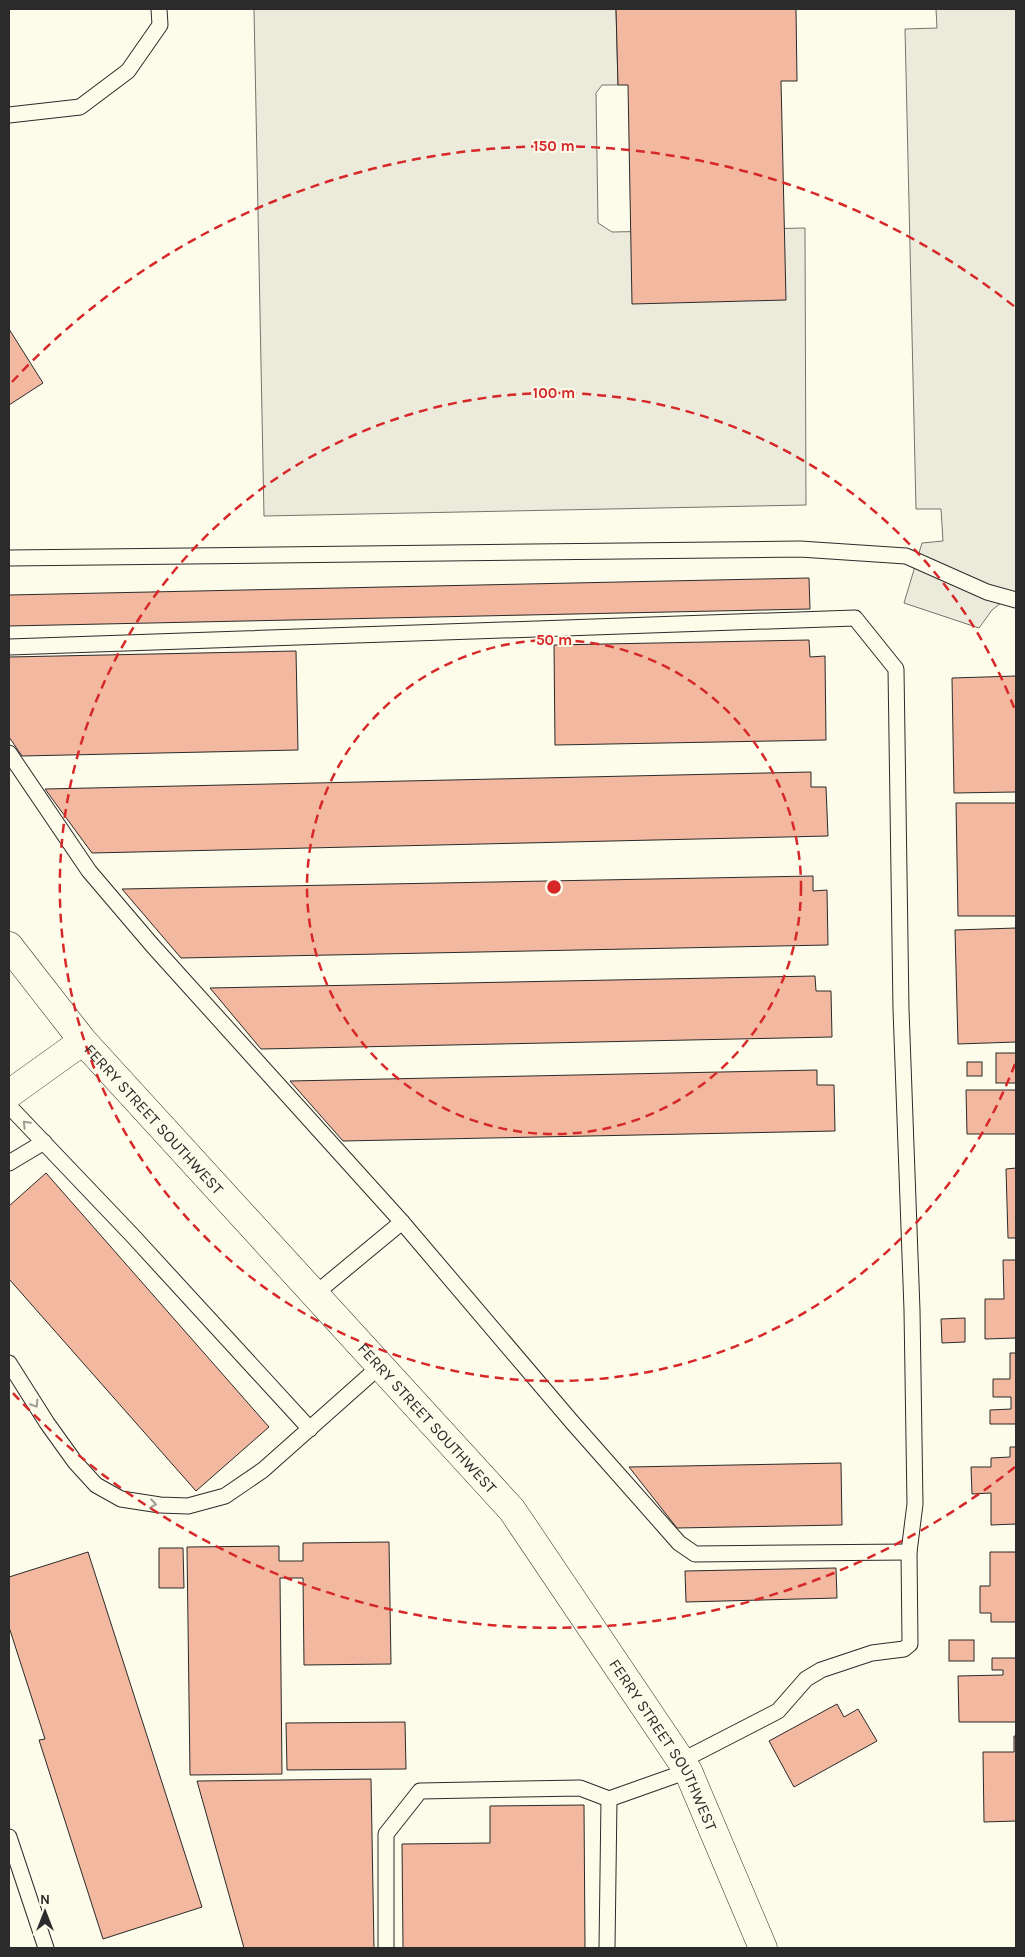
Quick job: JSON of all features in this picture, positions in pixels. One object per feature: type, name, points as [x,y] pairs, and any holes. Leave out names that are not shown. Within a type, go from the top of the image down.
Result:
[{"type":"street","name":"FERRY STREET SOUTHWEST","points":[[9,946],[84,1041],[512,1510],[684,1766],[763,1948]]},
{"type":"street","points":[[9,1094],[84,1041]]},
{"type":"lane","points":[[9,115],[80,107],[128,71],[160,26],[159,9]]},
{"type":"lane","points":[[9,558],[800,549],[906,556],[987,592],[1016,600]]},
{"type":"lane","points":[[9,647],[855,618],[896,669],[901,1009],[912,1310],[915,1475],[915,1504],[909,1552],[910,1644],[904,1649],[872,1653],[821,1670],[806,1679],[778,1711],[684,1766],[609,1799],[580,1788],[420,1791],[386,1834],[386,1948]]},
{"type":"lane","points":[[9,753],[88,871],[152,945],[402,1222],[572,1422],[679,1543],[695,1554],[909,1552]]},
{"type":"lane","points":[[9,1106],[310,1429]]},
{"type":"lane","points":[[9,1163],[44,1142]]},
{"type":"lane","points":[[315,1294],[402,1222]]},
{"type":"lane","points":[[9,1363],[47,1423],[75,1462],[96,1485],[122,1500],[160,1505],[188,1506],[225,1496],[263,1470],[380,1366]]},
{"type":"lane","points":[[607,1948],[609,1799]]},
{"type":"lane","points":[[9,1837],[46,1948]]},
{"type":"shaded area","points":[[254,9],[616,9],[618,85],[602,85],[596,93],[598,223],[612,232],[805,228],[806,505],[264,516]]},
{"type":"shaded area","points":[[936,9],[1016,9],[1016,591],[992,610],[979,628],[904,603],[922,543],[943,541],[941,509],[916,509],[905,29],[937,28]]},
{"type":"building","points":[[616,9],[796,9],[797,81],[781,81],[786,300],[632,304],[628,85],[618,85]]},
{"type":"building","points":[[9,329],[43,383],[9,405]]},
{"type":"building","points":[[809,578],[810,609],[9,626],[9,595]]},
{"type":"building","points":[[809,640],[810,657],[825,656],[826,740],[555,745],[554,645]]},
{"type":"building","points":[[296,651],[298,750],[22,756],[9,737],[9,657]]},
{"type":"building","points":[[1016,676],[1016,792],[954,793],[952,678]]},
{"type":"building","points":[[811,772],[811,787],[826,787],[828,836],[92,853],[45,789]]},
{"type":"building","points":[[956,803],[1016,803],[1016,916],[958,916]]},
{"type":"building","points":[[813,876],[813,891],[827,890],[828,945],[181,958],[122,889]]},
{"type":"building","points":[[1016,928],[1016,1042],[958,1044],[955,930]]},
{"type":"building","points":[[815,976],[816,991],[831,991],[832,1037],[261,1049],[210,988]]},
{"type":"building","points":[[996,1053],[1016,1053],[1016,1083],[996,1083]]},
{"type":"building","points":[[967,1062],[982,1062],[982,1076],[967,1076]]},
{"type":"building","points":[[817,1070],[817,1085],[834,1085],[835,1131],[343,1141],[290,1081]]},
{"type":"building","points":[[966,1090],[1016,1090],[1016,1134],[967,1134]]},
{"type":"building","points":[[1016,1168],[1016,1238],[1008,1238],[1006,1169]]},
{"type":"building","points":[[46,1173],[269,1427],[196,1491],[9,1279],[9,1206]]},
{"type":"building","points":[[1003,1260],[1016,1260],[1016,1338],[985,1339],[985,1299],[1004,1299]]},
{"type":"building","points":[[965,1318],[965,1342],[942,1343],[941,1319]]},
{"type":"building","points":[[1010,1353],[1016,1353],[1016,1424],[990,1424],[990,1410],[1011,1409],[1011,1397],[993,1397],[993,1379],[1010,1379]]},
{"type":"building","points":[[1010,1447],[1016,1447],[1016,1524],[991,1525],[991,1493],[972,1494],[971,1467],[991,1467],[991,1458],[1010,1457]]},
{"type":"building","points":[[841,1463],[842,1525],[677,1528],[629,1467]]},
{"type":"building","points":[[389,1542],[391,1664],[304,1665],[303,1578],[280,1578],[282,1774],[190,1775],[187,1547],[279,1546],[279,1561],[303,1561],[303,1543]]},
{"type":"building","points":[[159,1548],[183,1548],[184,1588],[159,1588]]},
{"type":"building","points":[[88,1552],[202,1907],[103,1939],[39,1740],[45,1739],[9,1627],[9,1577]]},
{"type":"building","points":[[990,1552],[1016,1552],[1016,1622],[991,1622],[991,1613],[980,1613],[980,1586],[990,1586]]},
{"type":"building","points":[[836,1568],[837,1598],[686,1602],[685,1571]]},
{"type":"building","points":[[949,1640],[974,1640],[974,1661],[949,1661]]},
{"type":"building","points":[[992,1658],[1016,1658],[1016,1722],[959,1722],[958,1676],[1003,1675],[1003,1670],[992,1670]]},
{"type":"building","points":[[837,1704],[844,1717],[858,1709],[877,1741],[794,1787],[769,1741]]},
{"type":"building","points":[[405,1722],[406,1769],[287,1770],[286,1723]]},
{"type":"building","points":[[1014,1736],[1016,1736],[1016,1821],[984,1822],[983,1752],[1014,1752]]},
{"type":"building","points":[[371,1779],[374,1948],[244,1948],[197,1781]]},
{"type":"building","points":[[584,1805],[585,1948],[403,1948],[402,1844],[490,1843],[490,1806]]}]
